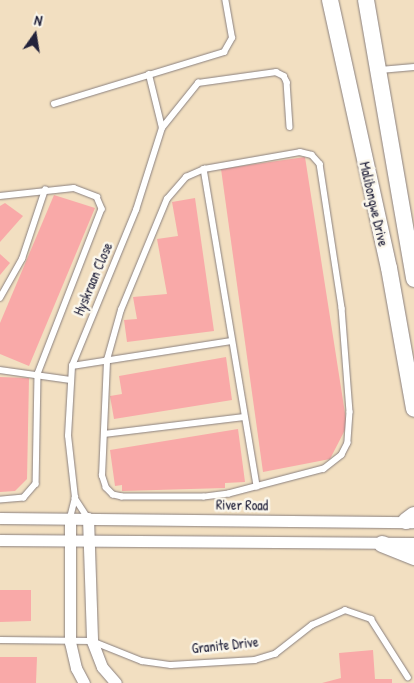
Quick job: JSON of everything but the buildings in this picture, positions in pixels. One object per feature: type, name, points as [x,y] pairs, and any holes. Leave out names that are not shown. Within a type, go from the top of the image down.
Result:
[{"type":"main road","name":"Malibongwe Drive","points":[[330,0],[389,268],[414,408]]},
{"type":"main road","name":"Malibongwe Drive","points":[[366,0],[414,279]]},
{"type":"main road","points":[[382,544],[414,557]]},
{"type":"street","name":"River Road","points":[[0,518],[411,520]]},
{"type":"street","points":[[70,518],[70,642],[76,668],[84,683]]},
{"type":"street","points":[[88,518],[91,539],[92,641],[102,667],[116,683]]},
{"type":"street","points":[[0,540],[91,539],[414,543]]},
{"type":"lane","points":[[54,104],[224,52],[232,38],[225,0]]},
{"type":"lane","points":[[378,70],[414,67]]},
{"type":"lane","points":[[162,128],[198,83],[276,72],[284,76],[287,82],[290,127]]},
{"type":"lane","points":[[149,75],[162,128]]},
{"type":"lane","name":"Hyskraan Close","points":[[75,498],[68,436],[72,366],[136,210],[162,128]]},
{"type":"lane","points":[[300,152],[312,156],[320,164],[348,366],[348,443],[342,455],[329,466],[257,487],[204,497],[122,498],[113,495],[106,488],[102,476],[107,360],[121,310],[167,199],[186,178],[204,170],[300,152]]},
{"type":"lane","points":[[204,170],[231,341],[257,487]]},
{"type":"lane","points":[[0,196],[44,190],[84,190],[97,196],[102,208],[38,374],[36,484],[24,498],[0,500]]},
{"type":"lane","points":[[0,298],[22,259],[44,190]]},
{"type":"lane","points":[[72,366],[231,341]]},
{"type":"lane","points":[[0,370],[70,380]]},
{"type":"lane","points":[[104,434],[244,417]]},
{"type":"lane","points":[[75,498],[88,518]]},
{"type":"lane","points":[[70,518],[75,498]]},
{"type":"lane","name":"Granite Drive","points":[[0,640],[92,641],[156,664],[255,660],[275,654],[312,625],[345,610],[371,619],[408,677]]}]
